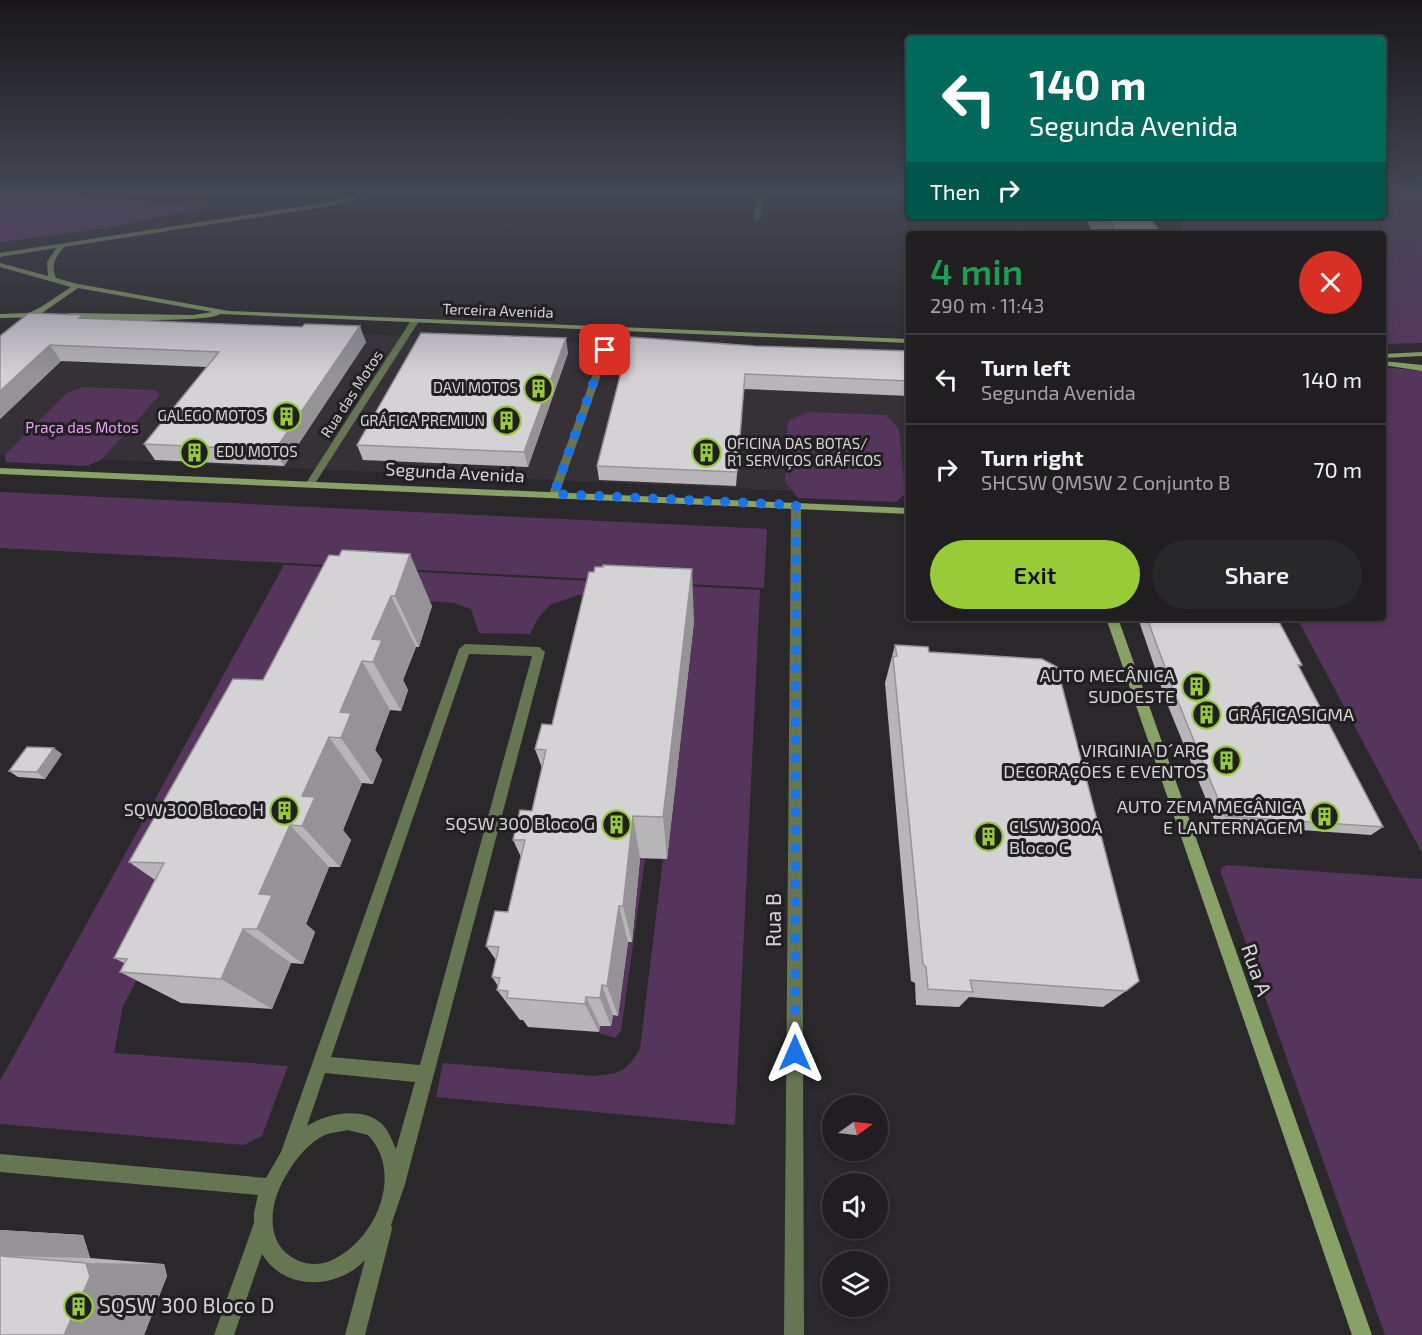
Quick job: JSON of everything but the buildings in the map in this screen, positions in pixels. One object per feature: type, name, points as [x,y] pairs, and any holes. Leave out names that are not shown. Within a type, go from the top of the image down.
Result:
[{"type":"street","points":[[0,255],[21,252]]},
{"type":"street","points":[[3,266],[38,252]]},
{"type":"street","points":[[53,280],[48,271],[50,262],[57,252]]},
{"type":"street","name":"Terceira Avenida","points":[[3,266],[77,286],[229,313],[906,341]]},
{"type":"street","points":[[28,315],[44,309],[77,286]]},
{"type":"street","name":"Terceira Avenida","points":[[64,315],[193,317],[229,313]]},
{"type":"street","points":[[0,323],[5,316],[52,315]]},
{"type":"street","name":"Rua das Motos","points":[[311,483],[416,321]]},
{"type":"street","points":[[554,494],[613,329]]},
{"type":"street","points":[[1386,356],[1422,354]]},
{"type":"street","points":[[1386,363],[1422,368]]},
{"type":"street","name":"Segunda Avenida","points":[[0,471],[906,511]]},
{"type":"street","name":"Rua B","points":[[794,1335],[796,505]]},
{"type":"street","name":"Rua A","points":[[1113,621],[1362,1335]]},
{"type":"street","points":[[224,1335],[263,1224],[269,1187],[289,1153],[465,649],[539,652],[355,1335]]},
{"type":"street","points":[[320,1064],[425,1074]]},
{"type":"street","points":[[289,1153],[317,1130],[347,1121],[374,1129],[392,1150],[396,1184]]},
{"type":"street","points":[[0,1163],[269,1187]]},
{"type":"street","points":[[263,1224],[272,1256],[296,1274],[328,1273],[360,1254],[385,1221]]},
{"type":"shaded area","points":[[44,322],[906,355],[906,496],[0,455],[0,358]]},
{"type":"green space","points":[[1386,252],[1422,252],[1422,343],[1386,344]]},
{"type":"green space","points":[[1386,367],[1422,371],[1422,853],[1299,621],[1386,621]]},
{"type":"green space","name":"Praça das Motos","points":[[83,387],[156,390],[160,395],[101,460],[87,466],[6,462],[5,455],[67,393]]},
{"type":"green space","points":[[809,412],[886,415],[899,429],[905,494],[896,502],[798,498],[785,482],[788,421]]},
{"type":"green space","points":[[0,492],[767,529],[764,588],[0,548]]},
{"type":"green space","points":[[284,565],[760,590],[735,1125],[436,1097],[443,1063],[593,1076],[621,1070],[630,1063],[640,1049],[663,859],[645,859],[621,1031],[615,1038],[599,1033],[662,621],[638,600],[578,595],[550,605],[538,618],[530,634],[479,633],[471,609],[454,603],[426,601],[185,889],[123,1006],[114,1053],[288,1066],[262,1136],[244,1145],[0,1124],[0,1081]]},
{"type":"green space","points":[[1227,865],[1422,879],[1422,1335],[1385,1335],[1221,873],[1221,868]]},
{"type":"place","name":"DAVI MOTOS","points":[[539,388]]},
{"type":"place","name":"GALEGO MOTOS","points":[[286,416]]},
{"type":"place","name":"GRÁFICA PREMIUN","points":[[506,421]]},
{"type":"place","name":"EDU MOTOS","points":[[195,452]]},
{"type":"place","name":"OFICINA DAS BOTAS/ R1 SERVIÇOS GRÁFICOS","points":[[706,453]]},
{"type":"place","name":"AUTO MECÂNICA SUDOESTE","points":[[1196,686]]},
{"type":"place","name":"GRÁFICA SIGMA","points":[[1207,715]]},
{"type":"place","name":"VIRGINIA D´ARC DECORAÇÕES E EVENTOS","points":[[1227,761]]},
{"type":"place","name":"SQW 300 Bloco H","points":[[285,810]]},
{"type":"place","name":"AUTO ZEMA MECÂNICA E LANTERNAGEM","points":[[1324,817]]},
{"type":"place","name":"SQSW 300 Bloco G","points":[[616,824]]},
{"type":"place","name":"CLSW 300A Bloco C","points":[[988,837]]},
{"type":"place","name":"SQSW 300 Bloco D","points":[[78,1306]]},
{"type":"route","points":[[605,350],[554,494],[796,505],[795,1053]]}]
